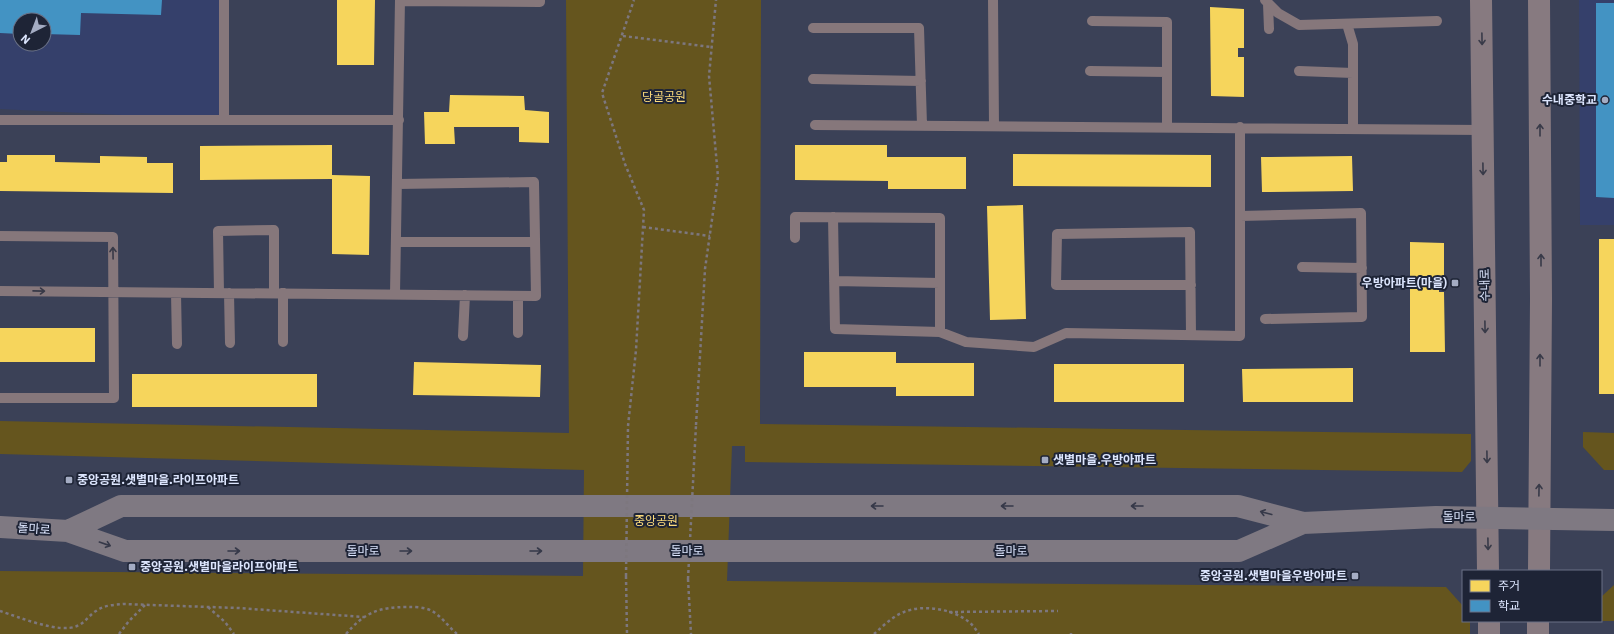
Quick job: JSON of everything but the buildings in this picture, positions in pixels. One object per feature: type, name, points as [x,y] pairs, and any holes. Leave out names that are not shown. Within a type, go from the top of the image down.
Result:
[{"type":"main road","name":"수내로","points":[[1481,0],[1488,570]]},
{"type":"main road","points":[[1539,0],[1541,307],[1539,570]]},
{"type":"main road","name":"돌마로","points":[[68,531],[122,506],[1238,506],[1303,523],[1436,517],[1614,520]]},
{"type":"main road","name":"돌마로","points":[[0,526],[68,531],[125,551],[1239,551],[1303,523]]},
{"type":"main road","points":[[1489,622],[1489,634]]},
{"type":"main road","points":[[1538,622],[1538,634]]},
{"type":"lane","points":[[224,0],[224,120]]},
{"type":"lane","points":[[396,294],[400,0],[540,2],[540,0]]},
{"type":"lane","points":[[993,0],[994,126]]},
{"type":"lane","points":[[1267,2],[1278,13],[1299,25],[1437,21]]},
{"type":"lane","points":[[1267,2],[1269,29]]},
{"type":"lane","points":[[1092,21],[1167,22],[1167,127]]},
{"type":"lane","points":[[1347,24],[1353,44],[1353,128]]},
{"type":"lane","points":[[813,28],[919,28],[922,125]]},
{"type":"lane","points":[[1090,71],[1166,72]]},
{"type":"lane","points":[[1299,71],[1352,73]]},
{"type":"lane","points":[[814,79],[921,80]]},
{"type":"lane","points":[[0,120],[399,120]]},
{"type":"lane","points":[[815,125],[1483,130]]},
{"type":"lane","points":[[833,217],[835,329],[940,332],[966,342],[1034,347],[1066,333],[1240,336],[1240,127]]},
{"type":"lane","points":[[0,291],[536,296],[534,182],[398,184]]},
{"type":"lane","points":[[1240,216],[1361,213],[1362,318],[1265,319]]},
{"type":"lane","points":[[795,238],[795,217],[940,218],[940,332]]},
{"type":"lane","points":[[230,343],[218,231],[274,230],[283,342]]},
{"type":"lane","points":[[1191,286],[1056,285],[1057,234],[1190,232],[1191,286],[1191,335]]},
{"type":"lane","points":[[0,236],[113,237],[114,292],[114,398],[0,398]]},
{"type":"lane","points":[[397,242],[535,242]]},
{"type":"lane","points":[[1302,267],[1362,268]]},
{"type":"lane","points":[[834,281],[940,283]]},
{"type":"lane","points":[[176,293],[177,344]]},
{"type":"lane","points":[[463,336],[465,295]]},
{"type":"lane","points":[[518,296],[518,333]]},
{"type":"path","points":[[627,634],[626,576],[628,426],[636,350],[644,210],[625,164],[602,93],[634,0]]},
{"type":"path","points":[[691,634],[688,579],[705,269],[718,177],[709,76],[716,0]]},
{"type":"path","points":[[622,36],[712,47]]},
{"type":"path","points":[[643,227],[710,236]]},
{"type":"path","points":[[0,611],[52,628],[66,630],[77,627],[96,610],[108,606],[123,604],[208,607],[364,617]]},
{"type":"path","points":[[119,634],[129,620],[145,604]]},
{"type":"path","points":[[208,607],[225,622],[234,634]]},
{"type":"path","points":[[346,634],[364,617],[381,609],[417,607],[432,611],[457,634]]},
{"type":"path","points":[[874,634],[890,620],[903,612],[919,608],[935,609],[946,612],[968,622],[979,634]]},
{"type":"path","points":[[946,612],[1058,611]]},
{"type":"shaded area","points":[[0,0],[224,0],[224,120],[0,109]]},
{"type":"shaded area","points":[[1579,0],[1614,0],[1614,225],[1580,225]]},
{"type":"green space","points":[[566,0],[761,0],[760,424],[1471,434],[1471,461],[1462,472],[745,462],[745,446],[732,446],[727,581],[1446,587],[1462,605],[1462,622],[1470,622],[1470,634],[0,634],[0,571],[583,576],[584,470],[0,454],[0,421],[569,433]]},
{"type":"green space","points":[[1583,432],[1614,433],[1614,470],[1604,470],[1583,447]]},
{"type":"green space","points":[[1614,585],[1614,621],[1602,621],[1602,596]]},
{"type":"place","name":"수내중학교","points":[[1605,100]]},
{"type":"place","name":"우방아파트(마을)","points":[[1455,283]]},
{"type":"place","name":"샛별마을.우방아파트","points":[[1045,460]]},
{"type":"place","name":"중앙공원.샛별마을.라이프아파트","points":[[69,480]]},
{"type":"place","name":"중앙공원.샛별마을라이프아파트","points":[[132,567]]},
{"type":"place","name":"중앙공원.샛별마을우방아파트","points":[[1355,576]]},
{"type":"park label","name":"당골공원","points":[[664,97]]},
{"type":"park label","name":"중앙공원","points":[[656,521]]}]
